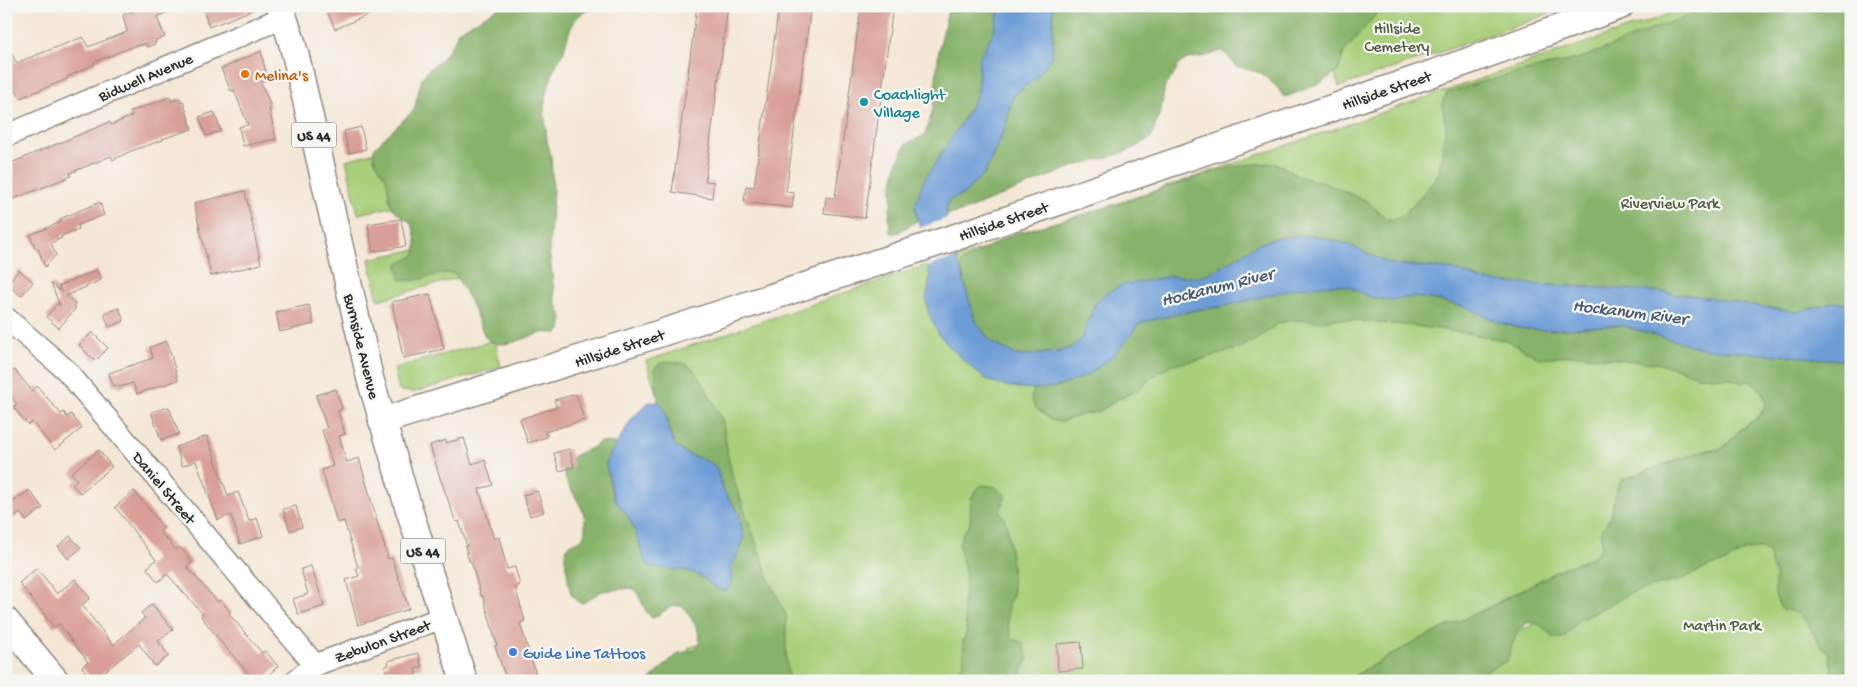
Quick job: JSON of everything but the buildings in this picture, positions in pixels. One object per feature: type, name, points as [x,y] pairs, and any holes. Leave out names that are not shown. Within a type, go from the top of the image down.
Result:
[{"type":"main road","name":"Hillside Street","points":[[382,421],[652,336],[964,234],[1447,68],[1620,6]]},
{"type":"main road","name":"Burnside Avenue","points":[[282,11],[297,61],[361,342],[382,421],[464,681]]},
{"type":"main road","points":[[6,621],[56,681]]},
{"type":"street","name":"Bidwell Avenue","points":[[6,136],[282,11]]},
{"type":"street","name":"Daniel Street","points":[[6,318],[66,370],[315,665]]},
{"type":"street","name":"Zebulon Street","points":[[296,681],[315,665],[444,617]]},
{"type":"green space","points":[[502,6],[594,6],[578,16],[570,29],[563,53],[555,67],[546,93],[544,109],[547,141],[551,156],[553,192],[549,250],[555,300],[563,320],[561,330],[558,333],[542,333],[505,344],[498,344],[491,342],[485,337],[471,303],[455,274],[441,274],[407,281],[400,279],[398,264],[412,257],[416,252],[415,235],[410,223],[396,212],[391,205],[387,182],[375,161],[374,152],[375,147],[414,110],[422,78],[428,70],[441,60],[454,42],[458,31]]},
{"type":"green space","points":[[949,6],[1000,6],[994,31],[979,58],[978,93],[915,206],[917,221],[897,233],[890,233],[889,216],[897,163],[906,144],[925,135],[933,109],[939,49]]},
{"type":"green space","points":[[1053,6],[1383,6],[1344,52],[1338,71],[1321,83],[1288,96],[1283,96],[1277,87],[1261,73],[1236,66],[1221,51],[1207,56],[1187,59],[1179,64],[1172,78],[1165,85],[1161,110],[1151,138],[1120,154],[1075,166],[964,211],[949,215],[946,210],[949,200],[964,194],[984,175],[1006,126],[1014,95],[1038,75],[1051,57],[1053,46]]},
{"type":"green space","name":"Hillside Cemetery","points":[[1383,6],[1569,6],[1339,87],[1335,73],[1338,71],[1344,52]]},
{"type":"green space","name":"Riverview Park","points":[[1685,6],[1851,6],[1851,375],[1732,379],[1755,383],[1758,386],[1767,404],[1758,417],[1741,429],[1722,449],[1705,450],[1621,480],[1614,497],[1611,516],[1600,533],[1602,545],[1597,553],[1414,642],[1345,681],[699,681],[688,648],[755,626],[733,559],[666,581],[691,499],[646,361],[935,262],[937,265],[1658,18]],"holes":[[[1130,394],[1098,412],[1060,422],[1046,416],[1036,408],[1031,396]]]},
{"type":"green space","name":"Riverview Park","points":[[1714,6],[1851,6],[1851,305],[1835,302],[1797,312],[1713,298],[1644,290],[1481,280],[1471,275],[1434,267],[1390,264],[1344,243],[1315,236],[1304,236],[1277,238],[1258,244],[1220,268],[1198,277],[1171,276],[1120,286],[1101,297],[1094,305],[1082,338],[1074,346],[1059,352],[1019,356],[991,342],[977,324],[968,297],[961,266],[962,262],[1013,234],[1099,210],[1220,170],[1243,165],[1270,163],[1283,166],[1298,176],[1322,182],[1367,201],[1385,217],[1395,219],[1403,215],[1415,203],[1439,173],[1446,126],[1442,103],[1447,93],[1492,79],[1584,57]]},
{"type":"green space","points":[[499,118],[517,181],[358,214],[346,160]]},
{"type":"green space","points":[[472,238],[480,272],[378,300],[369,259]]},
{"type":"green space","points":[[1324,285],[1347,286],[1368,296],[1388,300],[1414,297],[1437,300],[1469,308],[1500,323],[1550,330],[1620,325],[1705,349],[1851,361],[1851,681],[1827,681],[1832,670],[1829,654],[1819,643],[1806,621],[1796,613],[1779,606],[1775,594],[1775,575],[1768,553],[1761,549],[1746,550],[1726,562],[1708,567],[1678,581],[1629,594],[1580,620],[1563,638],[1554,638],[1540,625],[1527,624],[1517,634],[1507,661],[1466,681],[1345,681],[1414,642],[1492,606],[1565,567],[1592,557],[1600,550],[1602,545],[1600,533],[1611,516],[1614,497],[1621,480],[1705,450],[1719,450],[1725,447],[1738,432],[1758,417],[1766,407],[1762,392],[1751,382],[1742,383],[1729,378],[1697,376],[1656,363],[1577,355],[1539,358],[1508,341],[1460,332],[1336,319],[1318,321],[1292,320],[1279,323],[1243,347],[1199,360],[1173,364],[1153,376],[1137,391],[1120,398],[1098,412],[1060,422],[1051,420],[1034,406],[1031,396],[1034,389],[1070,382],[1102,365],[1123,345],[1133,330],[1143,322],[1200,309],[1221,307],[1296,288]]},
{"type":"green space","points":[[495,340],[501,367],[415,392],[399,391],[394,368]]},
{"type":"green space","points":[[670,361],[686,364],[693,369],[706,388],[723,422],[733,478],[770,581],[786,615],[786,657],[789,681],[648,681],[677,654],[689,652],[698,646],[700,639],[698,630],[686,610],[680,606],[673,606],[652,618],[633,588],[602,591],[583,603],[574,599],[570,590],[565,553],[570,545],[582,539],[585,522],[581,508],[564,475],[563,468],[575,455],[600,442],[615,443],[607,459],[610,485],[614,498],[629,518],[638,535],[644,559],[656,568],[673,568],[695,573],[722,590],[731,585],[731,567],[743,540],[739,513],[723,490],[714,465],[688,455],[673,442],[664,410],[660,402],[658,402],[655,370],[655,367],[659,364]]},
{"type":"green space","name":"Martin Park","points":[[1851,471],[1851,681],[1416,681]]},
{"type":"green space","points":[[982,485],[995,487],[1006,496],[1000,511],[1007,525],[1012,565],[1013,595],[1008,604],[1008,623],[1011,638],[1023,643],[1028,658],[1018,681],[951,681],[964,663],[963,641],[967,631],[963,607],[966,577],[959,544],[962,535],[970,523],[971,498]]},
{"type":"water","name":"Hockanum River","points":[[1000,6],[1053,6],[1053,46],[1051,57],[1039,75],[1014,95],[1006,126],[984,175],[964,194],[949,200],[946,210],[952,241],[975,320],[991,342],[1014,354],[1019,356],[1059,352],[1074,346],[1082,338],[1097,301],[1120,286],[1171,276],[1198,277],[1220,268],[1258,244],[1277,238],[1315,236],[1344,243],[1390,264],[1450,269],[1481,280],[1644,290],[1713,298],[1797,312],[1835,302],[1851,305],[1851,361],[1705,349],[1620,325],[1550,330],[1524,329],[1500,323],[1469,308],[1437,300],[1414,297],[1388,300],[1370,297],[1341,285],[1301,287],[1221,307],[1200,309],[1143,322],[1136,326],[1114,355],[1089,374],[1067,384],[1051,388],[1034,389],[1010,387],[989,381],[976,372],[946,343],[938,333],[928,312],[926,300],[930,277],[915,206],[923,182],[960,125],[978,93],[979,58],[994,31]]},
{"type":"water","points":[[649,402],[660,402],[665,412],[672,440],[679,449],[716,467],[723,490],[739,513],[743,540],[731,567],[731,585],[727,590],[719,589],[700,576],[690,572],[649,566],[644,559],[635,530],[629,518],[614,498],[606,466],[607,459],[633,417]]},
{"type":"pier","points":[[950,217],[960,256],[927,267],[917,229]]},
{"type":"place","name":"Melina's","points":[[245,74]]},
{"type":"place","name":"Coachlight Village","points":[[864,102]]},
{"type":"place","name":"Guide Line Tattoos","points":[[513,652]]}]
